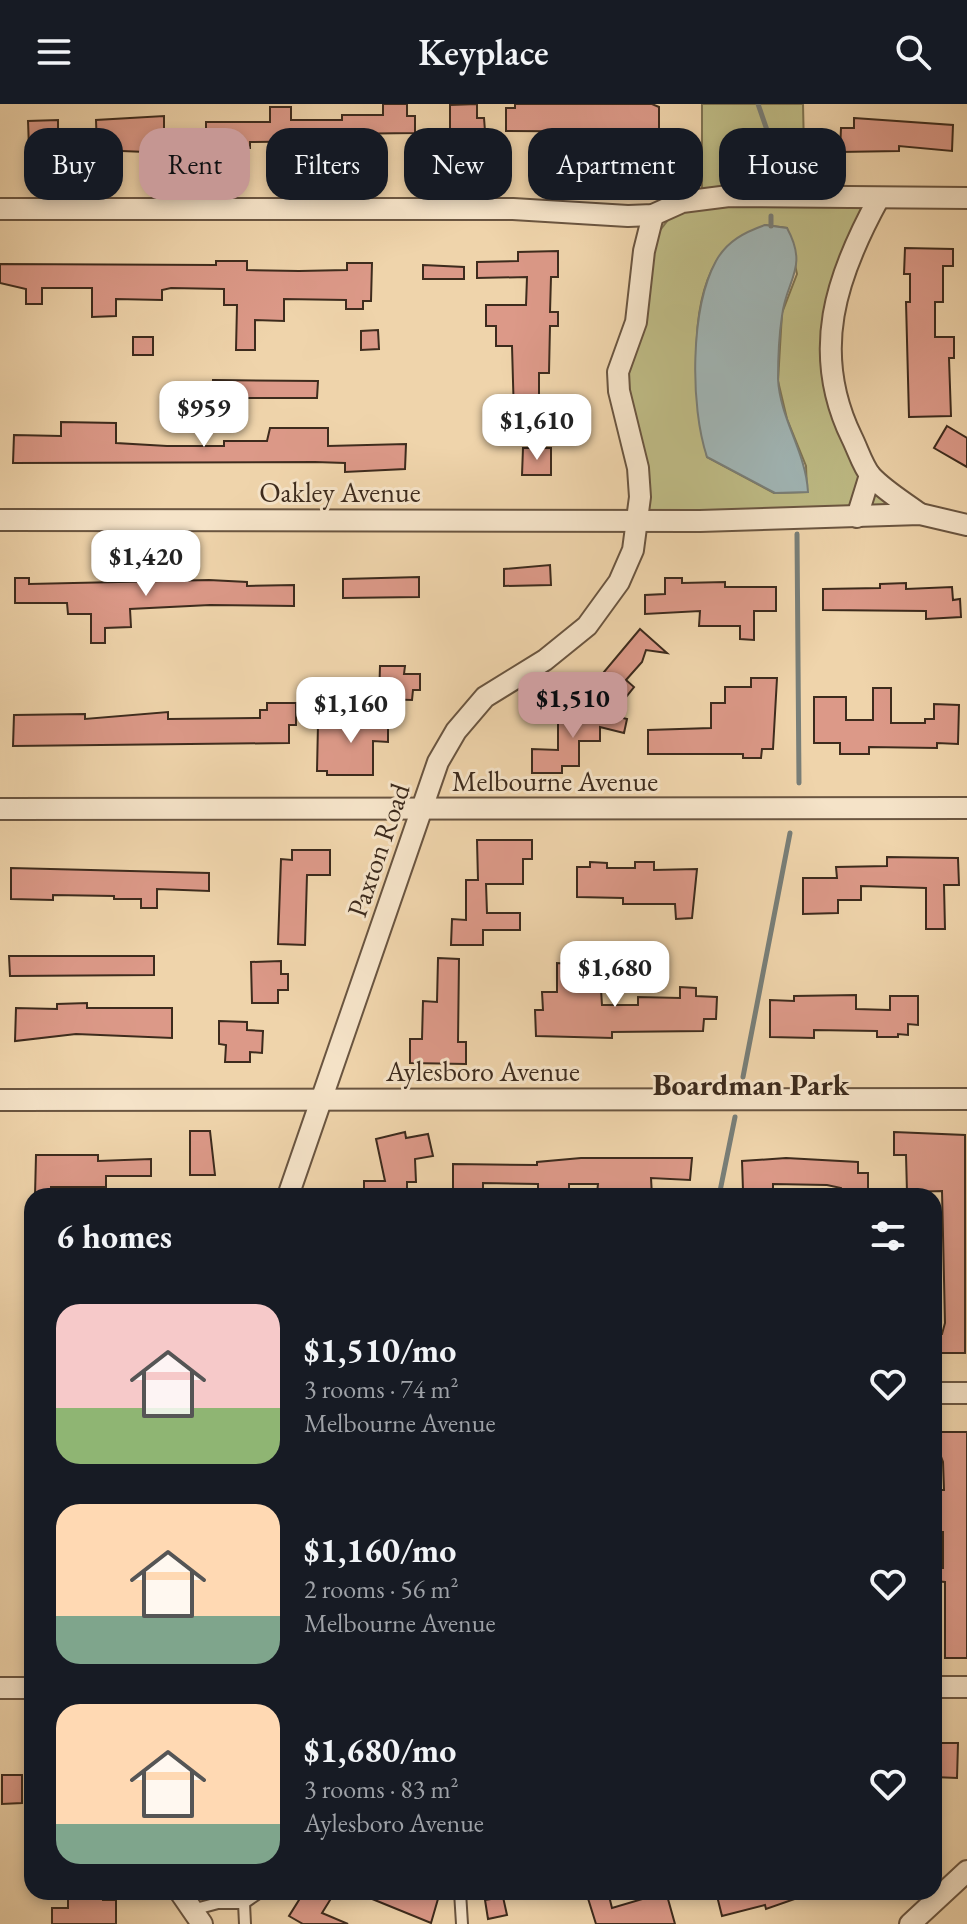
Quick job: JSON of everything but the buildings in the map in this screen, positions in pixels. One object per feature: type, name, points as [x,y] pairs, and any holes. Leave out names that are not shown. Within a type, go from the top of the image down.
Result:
[{"type":"street","points":[[0,209],[513,209],[653,215],[702,197],[967,198]]},
{"type":"street","points":[[879,198],[841,274],[831,340],[837,399],[870,475],[920,514]]},
{"type":"street","name":"Paxton Road","points":[[291,1188],[438,762],[470,713],[501,685],[566,645],[604,606],[633,550],[638,468],[619,391],[618,372],[636,322],[644,251],[653,215]]},
{"type":"street","points":[[857,517],[870,475]]},
{"type":"street","name":"Oakley Avenue","points":[[0,520],[637,521],[920,514],[967,525]]},
{"type":"street","name":"Melbourne Avenue","points":[[0,809],[967,808]]},
{"type":"street","name":"Aylesboro Avenue","points":[[0,1100],[967,1099]]},
{"type":"street","points":[[942,1393],[967,1393]]},
{"type":"street","points":[[942,1687],[967,1687]]},
{"type":"street","points":[[0,1688],[24,1688]]},
{"type":"street","points":[[942,1894],[967,1871]]},
{"type":"street","points":[[185,1900],[197,1917]]},
{"type":"street","points":[[910,1924],[936,1900]]},
{"type":"lane","points":[[197,1917],[218,1903],[244,1903],[248,1900]]},
{"type":"lane","points":[[460,1900],[462,1924]]},
{"type":"lane","points":[[244,1903],[245,1924]]},
{"type":"shaded area","points":[[702,104],[803,104],[804,128],[719,128],[719,200],[879,198],[853,245],[830,354],[870,475],[920,514],[637,521],[619,391],[644,251],[682,202],[703,200]],"holes":[[[765,225],[787,228],[797,274],[782,313],[778,381],[787,419],[806,466],[807,492],[774,493],[707,457],[700,410],[697,332],[706,283],[716,262],[731,247]]]},
{"type":"shaded area","points":[[765,225],[787,228],[796,254],[794,274],[782,316],[778,379],[783,408],[803,463],[808,492],[775,493],[707,457],[701,436],[695,358],[707,281],[725,248],[744,234]]},
{"type":"waterway","points":[[758,104],[766,128]]},
{"type":"waterway","points":[[771,216],[771,226]]},
{"type":"waterway","points":[[797,534],[799,783]]},
{"type":"waterway","points":[[743,1077],[790,833]]},
{"type":"waterway","points":[[721,1188],[735,1117]]},
{"type":"district","name":"Boardman Park","points":[[751,1085]]}]
